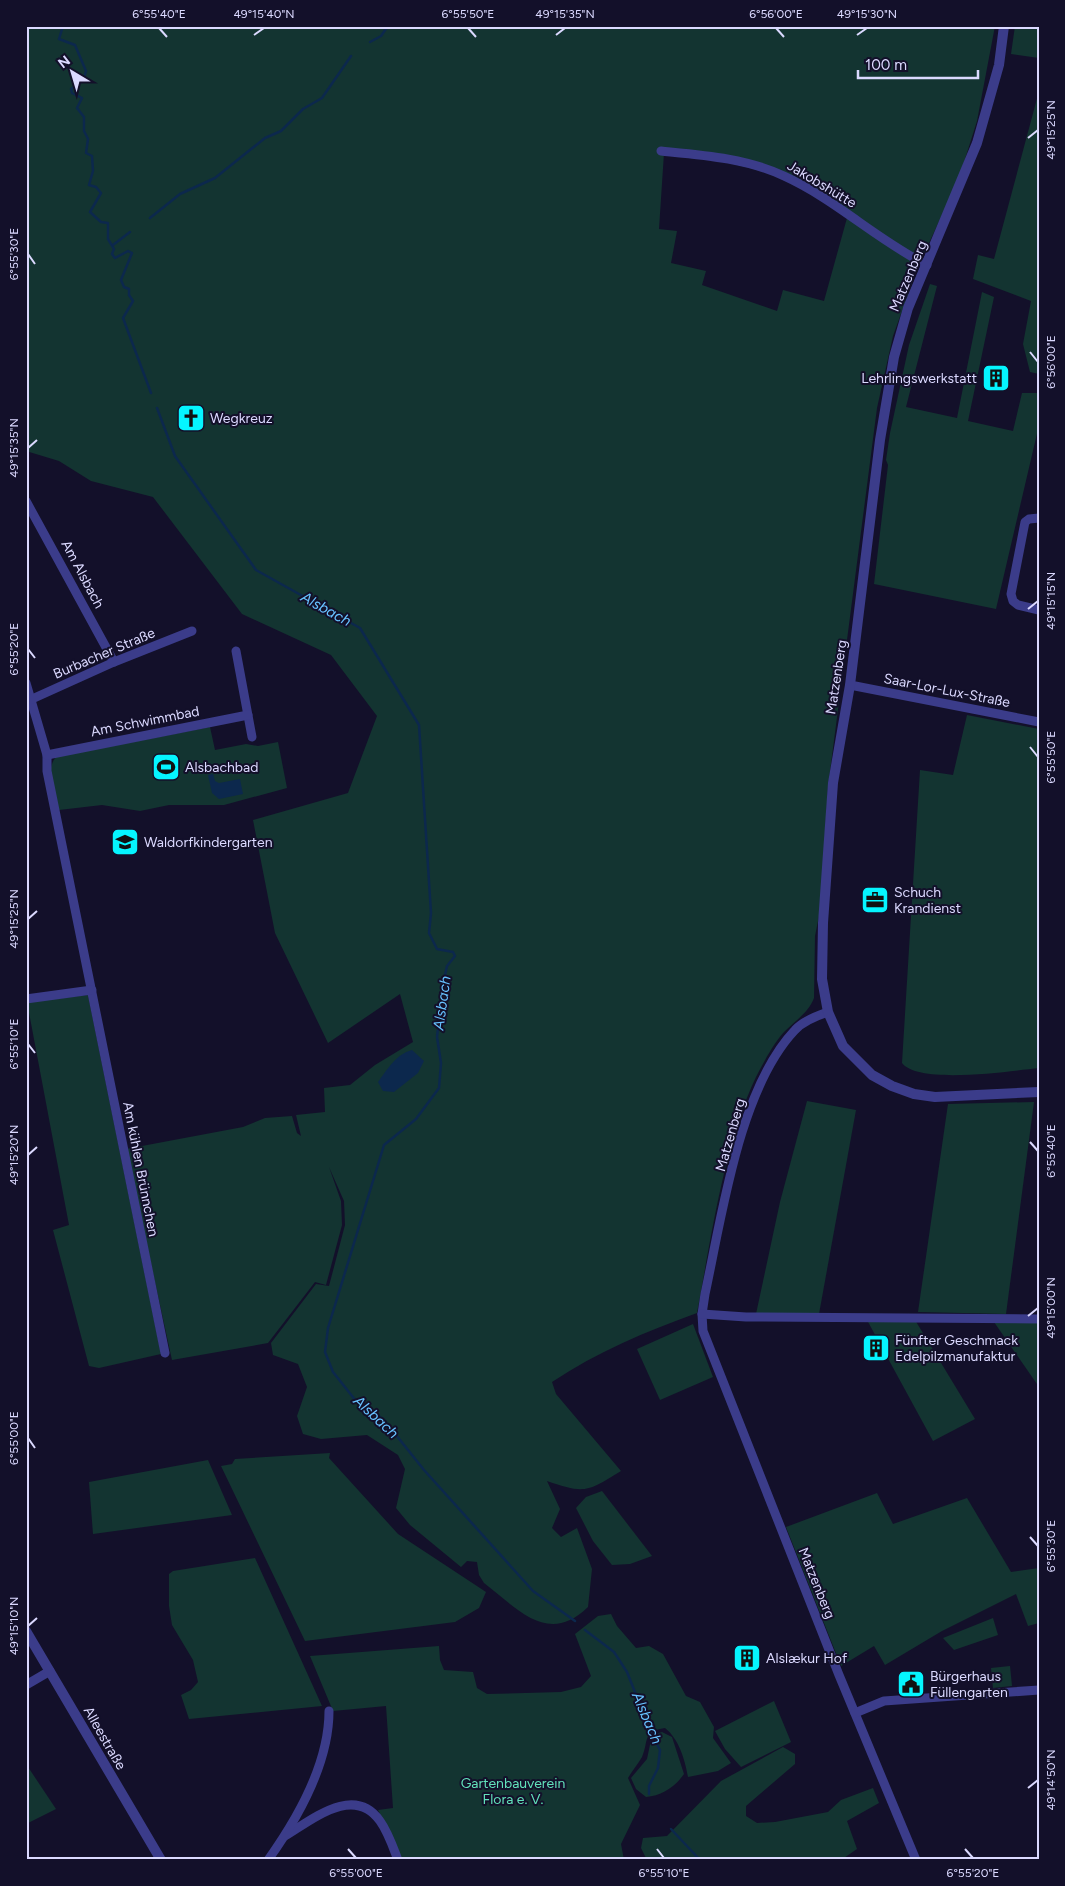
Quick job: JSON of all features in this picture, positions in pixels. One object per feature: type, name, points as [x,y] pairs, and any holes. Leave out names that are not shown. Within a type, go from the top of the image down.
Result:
[{"type":"street","name":"Matzenberg","points":[[916,1860],[854,1713],[703,1331],[702,1314],[744,1122],[757,1091],[777,1054],[795,1029],[807,1021],[828,1012],[822,979],[823,923],[833,783],[850,685],[878,456],[894,357],[908,308],[982,128],[999,65],[1004,26]]},
{"type":"street","name":"Jakobshütte","points":[[661,151],[735,161],[783,175],[808,188],[927,265]]},
{"type":"street","name":"Am Alsbach","points":[[26,501],[114,662]]},
{"type":"street","points":[[1039,518],[1029,519],[1025,522],[1011,594],[1013,602],[1018,605],[1039,610]]},
{"type":"street","name":"Burbacher Straße","points":[[29,699],[192,631]]},
{"type":"street","points":[[236,651],[252,737]]},
{"type":"street","name":"Am kühlen Brünnchen","points":[[26,683],[29,699],[47,755],[47,771],[165,1353]]},
{"type":"street","name":"Saar-Lor-Lux-Straße","points":[[850,685],[1039,722]]},
{"type":"street","name":"Am Schwimmbad","points":[[47,755],[248,715]]},
{"type":"street","points":[[26,998],[92,990]]},
{"type":"street","points":[[828,1012],[839,1038],[856,1061],[872,1075],[903,1090],[935,1097],[1039,1092]]},
{"type":"street","points":[[702,1314],[746,1317],[1039,1319]]},
{"type":"street","name":"Alleestraße","points":[[26,1631],[161,1860]]},
{"type":"street","points":[[26,1685],[50,1671]]},
{"type":"street","points":[[854,1713],[884,1701],[1037,1690],[1039,1700]]},
{"type":"street","points":[[268,1860],[285,1836],[311,1785],[329,1729],[329,1711]]},
{"type":"street","points":[[285,1836],[338,1806],[351,1804],[362,1806],[380,1820],[398,1860]]},
{"type":"green space","points":[[26,26],[995,26],[977,121],[959,178],[917,269],[893,336],[877,408],[828,787],[820,911],[815,936],[814,998],[805,1012],[784,1032],[772,1048],[756,1077],[745,1103],[735,1132],[720,1192],[697,1313],[623,1343],[587,1361],[552,1382],[556,1394],[621,1471],[586,1489],[570,1488],[547,1481],[560,1509],[552,1528],[561,1537],[577,1528],[592,1569],[588,1607],[573,1618],[560,1623],[546,1623],[521,1612],[484,1583],[479,1575],[477,1562],[467,1561],[461,1567],[410,1525],[396,1508],[405,1469],[398,1455],[367,1435],[321,1439],[303,1434],[297,1416],[307,1387],[298,1364],[273,1355],[271,1343],[316,1284],[329,1286],[345,1225],[344,1201],[329,1167],[341,1201],[342,1225],[326,1285],[315,1282],[268,1343],[172,1360],[126,1149],[243,1127],[265,1118],[292,1116],[297,1133],[301,1136],[296,1115],[325,1112],[324,1088],[350,1085],[375,1065],[413,1042],[400,994],[328,1043],[275,933],[253,820],[348,793],[377,716],[331,655],[242,614],[153,497],[91,481],[59,461],[26,451]],"holes":[[[664,153],[713,160],[760,171],[806,191],[847,218],[824,301],[783,290],[777,311],[702,285],[706,271],[671,263],[677,231],[659,229]]]},
{"type":"green space","points":[[1015,26],[1039,26],[1039,58],[1011,54]]},
{"type":"green space","points":[[1039,91],[1039,374],[1030,372],[1023,344],[1031,301],[973,279],[978,255],[994,259]]},
{"type":"green space","points":[[930,284],[937,286],[906,407],[957,418],[982,292],[994,297],[968,421],[1013,431],[1022,393],[1039,393],[1039,425],[996,609],[874,584],[890,433],[909,345]]},
{"type":"green space","points":[[967,715],[1039,729],[1039,1068],[987,1074],[945,1075],[912,1070],[902,1063],[920,770],[953,775]]},
{"type":"green space","name":"Alsbachbad","points":[[210,727],[215,750],[246,744],[258,746],[278,742],[287,788],[224,805],[169,805],[140,811],[102,805],[59,810],[51,775],[51,769],[56,757]]},
{"type":"green space","points":[[88,995],[161,1354],[99,1368],[89,1366],[53,1230],[69,1225],[27,1002]]},
{"type":"green space","points":[[807,1101],[856,1110],[819,1314],[756,1314],[780,1202]]},
{"type":"green space","points":[[1034,1102],[1006,1314],[918,1312],[948,1104]]},
{"type":"green space","points":[[867,1320],[915,1320],[975,1419],[933,1441]]},
{"type":"green space","points":[[994,1322],[1039,1323],[1039,1387]]},
{"type":"green space","points":[[693,1324],[713,1377],[660,1400],[637,1349]]},
{"type":"green space","points":[[330,1453],[329,1458],[398,1534],[486,1592],[479,1608],[455,1622],[305,1641],[221,1466],[232,1464],[235,1459]]},
{"type":"green space","points":[[208,1460],[232,1515],[93,1534],[89,1482]]},
{"type":"green space","points":[[602,1491],[652,1556],[630,1564],[612,1565],[593,1541],[576,1508],[586,1497]]},
{"type":"green space","points":[[877,1493],[893,1524],[967,1498],[1011,1572],[1039,1568],[1039,1623],[1028,1626],[1016,1594],[942,1631],[885,1665],[874,1646],[841,1666],[786,1527]]},
{"type":"green space","points":[[255,1558],[322,1706],[189,1719],[181,1695],[191,1690],[198,1682],[193,1660],[172,1625],[169,1606],[169,1574],[173,1571]]},
{"type":"green space","name":"Gartenbauverein Flora e. V.","points":[[611,1614],[617,1626],[636,1648],[649,1646],[663,1654],[686,1696],[700,1702],[714,1727],[713,1738],[731,1763],[718,1771],[688,1777],[681,1750],[670,1733],[665,1728],[658,1729],[649,1734],[642,1757],[628,1778],[640,1805],[621,1844],[624,1860],[403,1860],[378,1810],[393,1808],[386,1706],[333,1711],[310,1656],[439,1646],[440,1660],[444,1670],[473,1672],[477,1688],[487,1694],[561,1692],[581,1687],[591,1676],[575,1634],[598,1616]]},
{"type":"green space","points":[[993,1618],[998,1635],[954,1650],[943,1638]]},
{"type":"green space","points":[[1010,1666],[1012,1686],[993,1688],[991,1668]]},
{"type":"green space","points":[[774,1701],[791,1742],[741,1767],[725,1749],[715,1731]]},
{"type":"green space","points":[[662,1732],[672,1737],[684,1774],[667,1790],[657,1795],[646,1797],[636,1789],[631,1778],[647,1759],[652,1735]]},
{"type":"green space","points":[[783,1747],[795,1754],[795,1764],[746,1806],[746,1816],[757,1823],[775,1822],[828,1812],[841,1800],[873,1788],[879,1803],[847,1821],[857,1849],[841,1860],[647,1860],[641,1848],[643,1838],[667,1836],[721,1781]]},
{"type":"green space","points":[[26,1764],[56,1809],[26,1824]]},
{"type":"water","points":[[213,774],[215,781],[219,783],[240,779],[243,794],[219,799],[212,793],[208,775]]},
{"type":"water","points":[[412,1050],[424,1061],[418,1073],[394,1092],[383,1091],[378,1082],[401,1055]]},
{"type":"waterway","name":"Alsbach","points":[[63,26],[59,39],[75,45],[86,71],[83,81],[71,89],[72,93],[82,98],[77,108],[84,117],[84,131],[88,139],[86,153],[92,156],[93,171],[89,185],[96,187],[101,193],[90,212],[101,222],[108,223],[108,239],[114,249],[112,254],[115,258],[128,251],[132,253],[121,280],[124,287],[129,289],[129,295],[133,301],[123,318],[151,393]]},
{"type":"waterway","points":[[370,42],[381,36],[388,26]]},
{"type":"waterway","points":[[150,218],[180,194],[215,178],[265,138],[281,131],[303,109],[322,98],[351,56]]},
{"type":"waterway","points":[[113,245],[130,232]]},
{"type":"waterway","name":"Alsbach","points":[[157,408],[175,456],[256,570],[360,628],[419,725],[431,913],[429,933],[437,949],[453,952],[455,956],[447,966],[443,984],[437,1037],[441,1063],[439,1088],[416,1119],[384,1145],[328,1328],[325,1352],[333,1372],[356,1401],[384,1420],[424,1470],[533,1591],[575,1621]]},
{"type":"waterway","name":"Alsbach","points":[[585,1630],[614,1652],[627,1672],[652,1735],[660,1750],[658,1768],[649,1786],[649,1794]]},
{"type":"waterway","name":"Alsbach","points":[[671,1829],[700,1860]]},
{"type":"place","name":"Lehrlingswerkstatt","points":[[996,378]]},
{"type":"place","name":"Wegkreuz","points":[[191,418]]},
{"type":"place","name":"Alsbachbad","points":[[166,767]]},
{"type":"place","name":"Waldorfkindergarten","points":[[125,842]]},
{"type":"place","name":"Schuch Krandienst","points":[[875,900]]},
{"type":"place","name":"Fünfter Geschmack Edelpilzmanufaktur","points":[[876,1348]]},
{"type":"place","name":"Alslækur Hof","points":[[747,1658]]},
{"type":"place","name":"Bürgerhaus Füllengarten","points":[[911,1684]]}]
